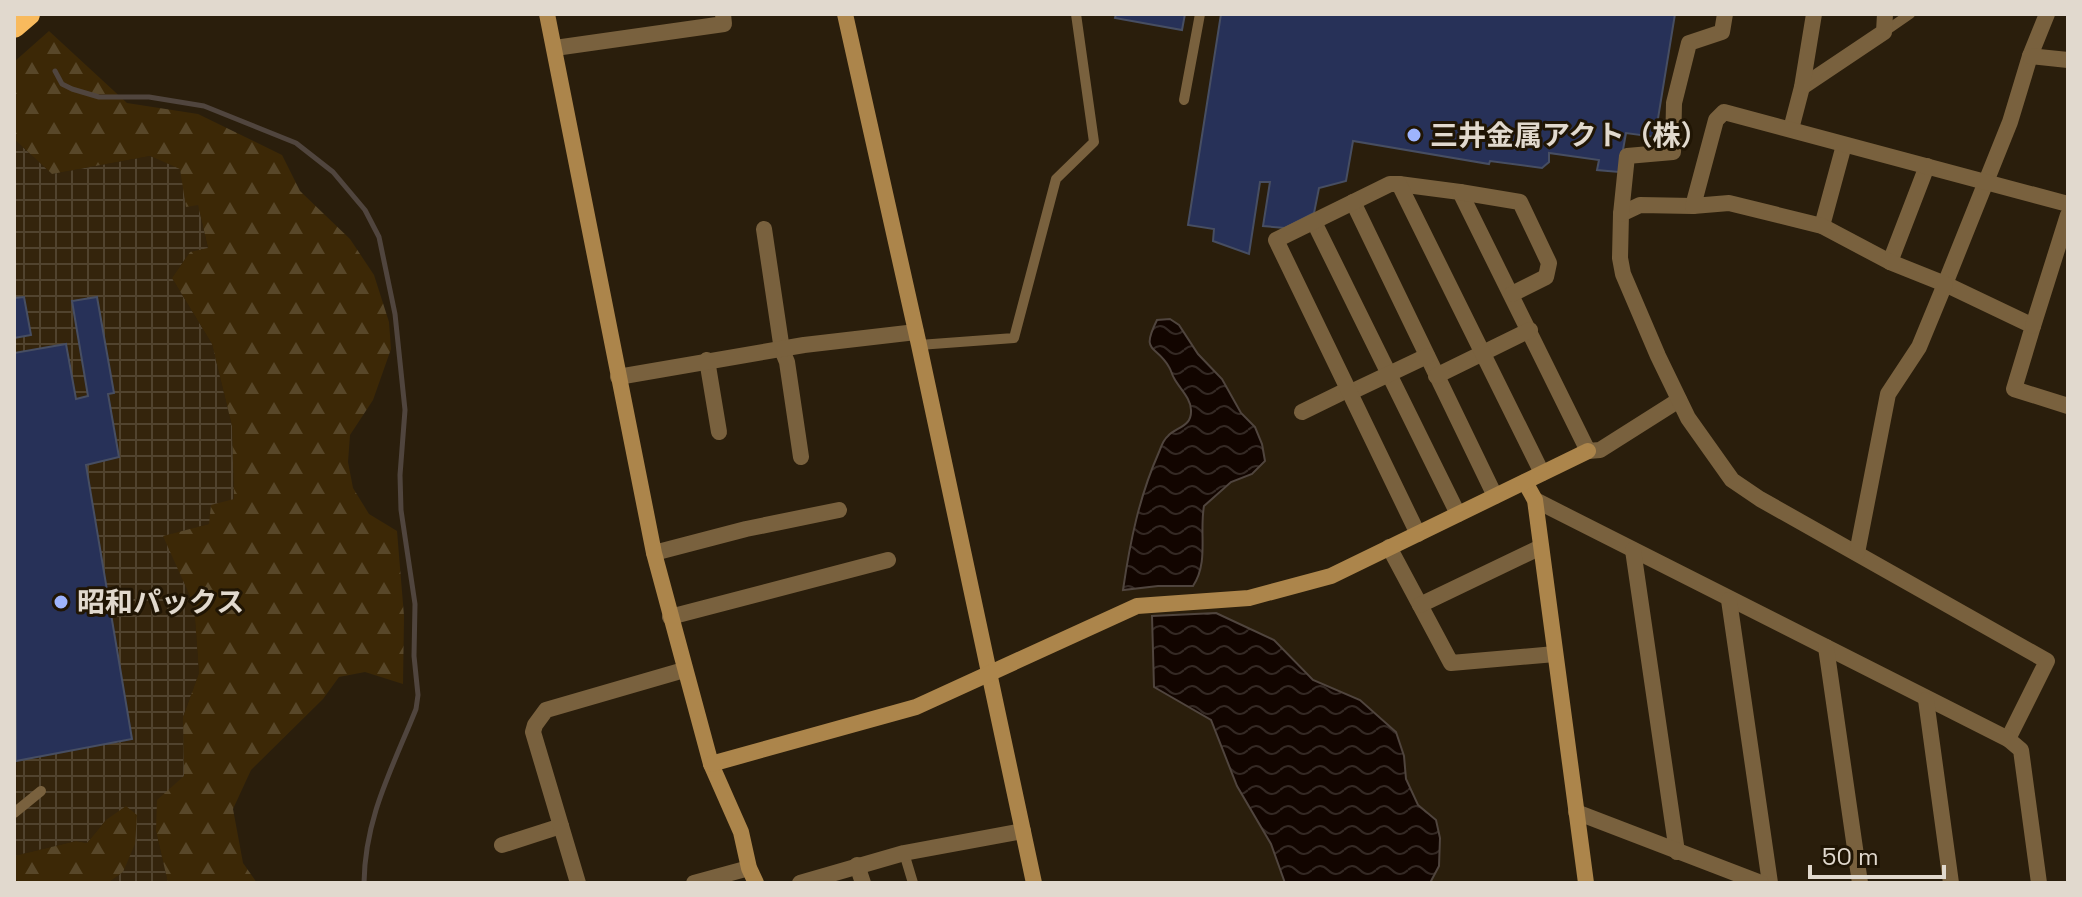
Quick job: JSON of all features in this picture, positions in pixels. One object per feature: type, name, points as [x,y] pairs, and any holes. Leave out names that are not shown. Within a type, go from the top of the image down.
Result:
[{"type":"highway","points":[[14,26],[28,14]]},
{"type":"street","points":[[547,14],[654,553],[711,764],[741,832],[752,876],[694,883]]},
{"type":"street","points":[[555,48],[724,24],[723,14]]},
{"type":"street","points":[[845,14],[918,338],[1034,883]]},
{"type":"street","points":[[1725,14],[1722,32],[1689,43],[1674,103],[1671,126],[1673,152],[1627,156],[1621,214],[1620,258],[1623,274],[1688,418],[1732,480],[1760,499],[2047,661],[2008,739]]},
{"type":"street","points":[[1791,129],[1802,87],[1814,14]]},
{"type":"street","points":[[1802,87],[1884,32],[1885,14]]},
{"type":"street","points":[[1857,553],[1888,394],[1919,347],[2010,122],[2030,56],[2047,14]]},
{"type":"street","points":[[2030,56],[2068,60]]},
{"type":"street","points":[[1693,206],[1716,120],[1724,112],[2068,204]]},
{"type":"street","points":[[1822,226],[1844,145]]},
{"type":"street","points":[[1890,262],[1927,166]]},
{"type":"street","points":[[1418,534],[1276,240],[1390,184],[1520,202],[1549,263],[1546,277],[1512,294]]},
{"type":"street","points":[[1399,184],[1542,473]]},
{"type":"street","points":[[1460,192],[1588,451]]},
{"type":"street","points":[[1353,202],[1495,496]]},
{"type":"street","points":[[1621,214],[1640,205],[1729,203],[1822,226],[1890,262],[2033,326]]},
{"type":"street","points":[[2068,215],[2014,389],[2068,406]]},
{"type":"street","points":[[1314,222],[1458,514]]},
{"type":"street","points":[[764,229],[801,457]]},
{"type":"street","points":[[1436,376],[1530,330]]},
{"type":"street","points":[[618,377],[804,345],[918,338]]},
{"type":"street","points":[[1302,412],[1427,356]]},
{"type":"street","points":[[707,360],[719,432]]},
{"type":"street","points":[[711,764],[916,707],[1137,606],[1261,595],[1331,576],[1588,451],[1600,450],[1679,400]]},
{"type":"street","points":[[1525,482],[1535,500],[1586,883]]},
{"type":"street","points":[[1535,500],[2008,739],[2021,750],[2039,883]]},
{"type":"street","points":[[654,553],[746,529],[839,510]]},
{"type":"street","points":[[1389,547],[1451,663],[1555,654]]},
{"type":"street","points":[[1420,605],[1541,547]]},
{"type":"street","points":[[1633,550],[1677,852]]},
{"type":"street","points":[[670,617],[888,560]]},
{"type":"street","points":[[1729,600],[1770,883]]},
{"type":"street","points":[[1826,647],[1860,883]]},
{"type":"street","points":[[578,883],[533,732],[541,715],[546,710],[619,687],[684,670]]},
{"type":"street","points":[[1926,700],[1951,883]]},
{"type":"street","points":[[1576,812],[1761,883]]},
{"type":"street","points":[[502,845],[561,826]]},
{"type":"street","points":[[800,883],[904,853],[1023,831]]},
{"type":"street","points":[[857,865],[863,883]]},
{"type":"lane","points":[[918,338],[1014,338],[1056,179],[1094,142],[1076,14]]},
{"type":"lane","points":[[1184,100],[1200,14]]},
{"type":"lane","points":[[1884,32],[1910,14]]},
{"type":"lane","points":[[14,813],[41,791]]},
{"type":"lane","points":[[904,853],[913,883]]},
{"type":"shaded area","points":[[14,139],[52,174],[150,156],[181,169],[186,206],[198,204],[208,249],[190,252],[172,278],[212,344],[232,426],[234,499],[209,524],[164,536],[194,605],[199,673],[183,717],[184,776],[156,831],[168,883],[108,883],[123,872],[106,820],[87,843],[76,841],[14,856]]},
{"type":"green space","points":[[49,31],[127,103],[198,114],[282,155],[300,191],[350,239],[374,275],[389,322],[391,349],[373,400],[350,435],[348,462],[353,488],[369,514],[397,531],[404,616],[403,684],[365,672],[339,677],[323,699],[251,770],[233,809],[243,863],[257,883],[168,883],[156,831],[157,800],[184,776],[183,717],[199,673],[194,605],[163,536],[209,524],[211,505],[234,499],[232,426],[212,344],[172,278],[190,252],[208,248],[198,205],[186,207],[180,169],[150,156],[52,174],[14,139],[14,62]]},
{"type":"green space","points":[[126,806],[137,815],[135,844],[123,872],[108,883],[15,883],[14,856],[76,841],[87,843],[106,820]]},
{"type":"water","points":[[1170,319],[1179,325],[1198,354],[1222,379],[1241,413],[1255,427],[1265,461],[1252,474],[1231,482],[1204,506],[1201,567],[1193,586],[1123,590],[1136,520],[1152,469],[1165,439],[1191,416],[1187,397],[1170,368],[1150,344],[1157,320]]},
{"type":"water","points":[[1216,613],[1274,640],[1313,680],[1360,700],[1396,732],[1404,756],[1406,779],[1418,805],[1436,820],[1440,838],[1439,866],[1430,883],[1285,883],[1271,844],[1237,786],[1211,720],[1154,687],[1152,616]]},
{"type":"building","points":[[1116,14],[1185,14],[1182,30],[1115,18]]},
{"type":"building","name":"三井金属アクト（株）","points":[[1221,14],[1675,14],[1655,137],[1626,133],[1619,172],[1597,170],[1599,160],[1549,153],[1549,162],[1542,168],[1490,161],[1489,164],[1353,141],[1346,181],[1319,188],[1314,213],[1285,228],[1263,226],[1270,182],[1260,182],[1249,254],[1213,241],[1214,229],[1188,225]]},
{"type":"building","points":[[24,297],[31,335],[14,338],[14,298]]},
{"type":"building","name":"昭和パックス","points":[[97,297],[114,393],[108,394],[119,457],[86,465],[132,739],[16,761],[14,353],[66,344],[76,399],[88,396],[72,301]]},
{"type":"waterway","points":[[55,71],[62,84],[72,89],[99,97],[149,97],[204,106],[296,143],[333,172],[365,210],[379,237],[395,314],[405,410],[401,510],[415,604],[414,656],[418,695],[416,709],[375,815],[369,836],[364,883]]},
{"type":"place","name":"三井金属アクト（株）","points":[[1414,135]]},
{"type":"place","name":"昭和パックス","points":[[61,602]]}]
